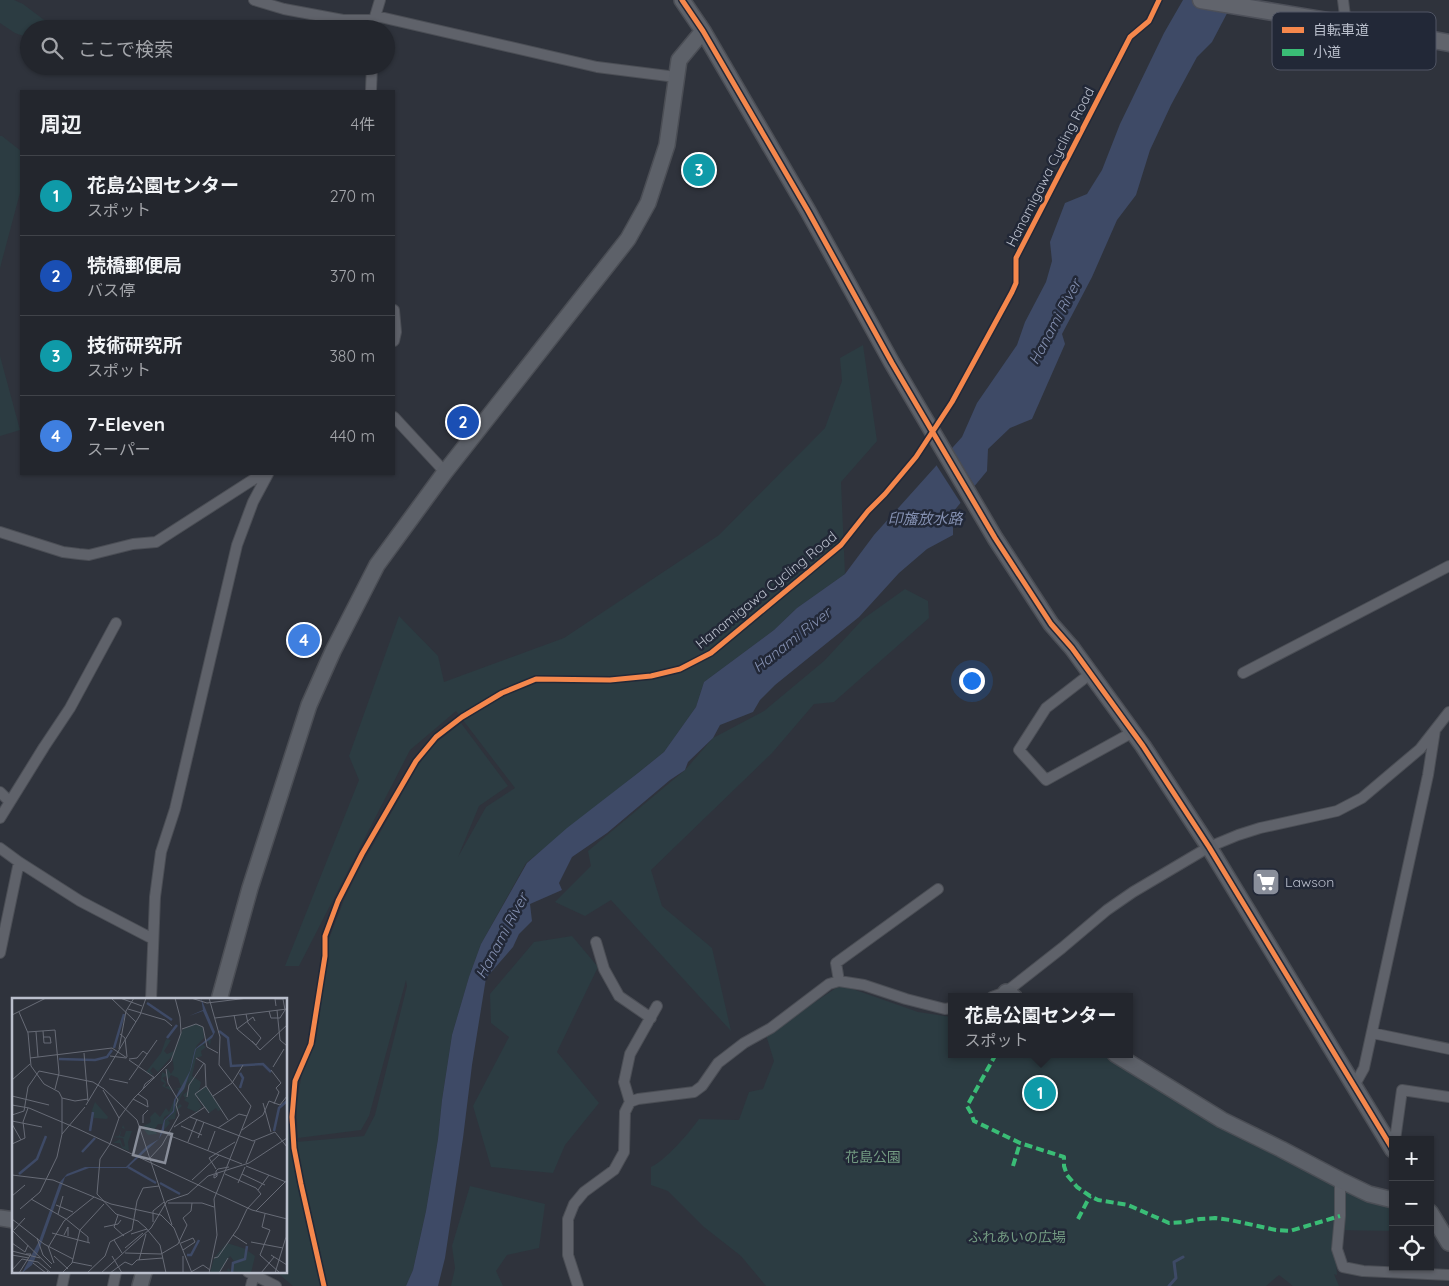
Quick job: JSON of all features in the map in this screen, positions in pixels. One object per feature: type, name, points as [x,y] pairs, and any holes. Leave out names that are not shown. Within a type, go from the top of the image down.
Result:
[{"type":"main road","points":[[1202,0],[1272,12]]},
{"type":"main road","points":[[1436,41],[1449,43]]},
{"type":"street","points":[[254,0],[284,9],[343,20]]},
{"type":"street","points":[[375,20],[380,0]]},
{"type":"street","points":[[682,0],[703,31],[808,211],[892,364],[995,538],[1051,624],[1072,648],[1133,732],[1209,847],[1389,1143]]},
{"type":"street","points":[[395,26],[597,67],[676,77]]},
{"type":"street","points":[[220,998],[250,888],[309,705],[333,651],[377,565],[445,472],[628,239],[648,203],[667,145],[679,60],[703,31]]},
{"type":"street","points":[[371,90],[372,75]]},
{"type":"street","points":[[395,321],[395,336]]},
{"type":"street","points":[[395,418],[445,472]]},
{"type":"street","points":[[0,532],[63,552],[79,554],[89,554],[133,544],[156,542],[254,479],[265,475]]},
{"type":"street","points":[[151,998],[155,897],[161,852],[175,809],[237,545],[252,502],[267,475]]},
{"type":"street","points":[[1243,673],[1449,566]]},
{"type":"street","points":[[0,818],[44,746],[70,708],[116,624]]},
{"type":"street","points":[[1090,674],[1046,708],[1019,750],[1046,780],[1133,732]]},
{"type":"street","points":[[1006,993],[1107,910],[1133,892],[1209,847],[1260,828],[1337,811],[1362,798],[1420,749],[1449,712]]},
{"type":"street","points":[[1354,1086],[1364,1068],[1372,1033],[1428,774],[1435,729]]},
{"type":"street","points":[[0,792],[10,802]]},
{"type":"street","points":[[0,848],[80,901],[153,939]]},
{"type":"street","points":[[0,953],[19,862]]},
{"type":"street","points":[[839,981],[836,963],[938,889]]},
{"type":"street","points":[[596,942],[604,970],[619,996],[651,1018]]},
{"type":"street","points":[[578,1286],[568,1255],[568,1218],[574,1204],[584,1192],[614,1170],[624,1152],[624,1112],[630,1102],[638,1099],[694,1092],[702,1086],[718,1063],[744,1043],[771,1028],[828,984],[839,981],[864,985],[906,999],[948,1008]]},
{"type":"street","points":[[630,1102],[624,1082],[630,1054],[658,1006]]},
{"type":"street","points":[[1372,1033],[1449,1049]]},
{"type":"street","points":[[1121,1058],[1222,1120],[1340,1180],[1370,1194],[1389,1199]]},
{"type":"street","points":[[1396,1136],[1402,1090],[1449,1097]]},
{"type":"street","points":[[1340,1180],[1340,1216],[1337,1249],[1343,1267],[1363,1271],[1449,1274]]},
{"type":"street","points":[[1434,1217],[1445,1229],[1449,1243]]},
{"type":"street","points":[[253,1274],[276,1286]]},
{"type":"green space","points":[[0,0],[14,0],[23,4],[44,20],[20,20],[20,35],[0,23]]},
{"type":"green space","points":[[0,136],[2,136],[20,150],[20,193],[0,268]]},
{"type":"green space","points":[[863,345],[877,441],[841,482],[845,574],[797,608],[774,630],[704,682],[696,707],[664,752],[526,863],[481,944],[452,1035],[426,1211],[413,1270],[406,1286],[293,1286],[280,1275],[288,1274],[288,1093],[296,1142],[364,1136],[375,1115],[407,986],[406,980],[369,1116],[361,1130],[298,1138],[296,1107],[302,1073],[316,1041],[329,939],[344,900],[417,767],[433,745],[461,723],[508,786],[479,806],[458,857],[486,807],[515,788],[456,711],[410,750],[299,966],[285,966],[359,780],[349,756],[399,616],[438,656],[444,682],[564,638],[719,535],[825,428],[842,381],[840,358]]},
{"type":"green space","points":[[0,356],[20,430],[0,436]]},
{"type":"green space","points":[[905,589],[928,601],[929,618],[834,702],[814,704],[772,753],[651,870],[662,906],[712,948],[731,1031],[611,900],[585,916],[555,902],[591,866],[588,851],[685,770],[713,738],[764,711],[824,661],[863,619]]},
{"type":"green space","points":[[572,936],[598,967],[557,1052],[599,1103],[565,1145],[553,1173],[491,1167],[473,1106],[509,1037],[491,1023],[490,994],[534,942]]},
{"type":"green space","name":"花島公園","points":[[844,986],[918,1012],[948,1017],[948,1058],[1107,1058],[1325,1180],[1389,1208],[1389,1231],[1334,1230],[1337,1275],[1334,1274],[1339,1286],[1293,1286],[1279,1275],[1266,1286],[766,1286],[741,1256],[704,1227],[668,1191],[651,1185],[651,1167],[670,1152],[699,1119],[739,1120],[749,1092],[763,1089],[774,1061],[766,1035],[836,988]]},
{"type":"green space","points":[[470,1186],[545,1204],[539,1248],[507,1255],[496,1271],[503,1286],[451,1286],[455,1268],[452,1246]]},
{"type":"water","name":"印旛放水路","points":[[1183,0],[1234,0],[1212,42],[1197,57],[1171,105],[1150,150],[1136,195],[1117,220],[1092,277],[1062,334],[1065,344],[1032,419],[1010,428],[988,449],[987,471],[953,512],[953,535],[927,549],[899,573],[859,617],[775,685],[760,700],[753,712],[720,725],[713,738],[688,762],[685,770],[670,780],[607,833],[572,857],[559,883],[562,890],[530,904],[532,921],[519,934],[513,947],[486,978],[445,1258],[438,1286],[406,1286],[413,1270],[426,1211],[452,1035],[481,944],[527,863],[567,828],[664,752],[696,707],[704,682],[774,630],[797,608],[845,574],[874,535],[962,437],[977,403],[1017,345],[1025,322],[1046,282],[1052,261],[1050,242],[1065,203],[1087,194],[1102,170],[1120,124],[1164,33]]},
{"type":"pier","points":[[950,446],[976,488],[962,505],[935,463]]},
{"type":"waterway","points":[[1169,1286],[1176,1278],[1174,1262],[1183,1257]]},
{"type":"marked path","points":[[994,1058],[967,1106],[974,1121],[1020,1143],[1064,1157],[1067,1175],[1077,1187],[1098,1200],[1128,1205],[1169,1223],[1215,1218],[1290,1231],[1340,1216]]},
{"type":"marked path","points":[[1013,1166],[1020,1143]]},
{"type":"marked path","points":[[1078,1219],[1090,1196]]},
{"type":"cycle path","points":[[682,0],[703,31],[808,211],[892,363],[995,538],[1051,624],[1072,648],[1143,746],[1209,847],[1389,1143]]},
{"type":"cycle path","name":"Hanamigawa Cycling Road","points":[[324,1286],[294,1148],[292,1117],[295,1081],[311,1044],[325,956],[325,936],[338,901],[362,854],[416,761],[436,737],[462,717],[502,693],[536,679],[610,680],[651,676],[680,669],[711,653],[841,545],[868,511],[916,457],[952,402],[1012,292],[1016,283],[1016,258],[1130,37],[1149,21],[1159,0]]},
{"type":"place","name":"技術研究所","points":[[699,170]]},
{"type":"place","name":"㸿橋郵便局","points":[[463,422]]},
{"type":"place","name":"7-Eleven","points":[[304,640]]},
{"type":"place","name":"Lawson","points":[[1266,882]]},
{"type":"place","name":"花島公園センター","points":[[1040,1093]]},
{"type":"water label","name":"Hanami River","points":[[1055,322]]},
{"type":"water label","name":"Hanami River","points":[[792,640]]},
{"type":"water label","name":"Hanami River","points":[[502,936]]},
{"type":"park label","name":"ふれあいの広場","points":[[1017,1237]]}]
